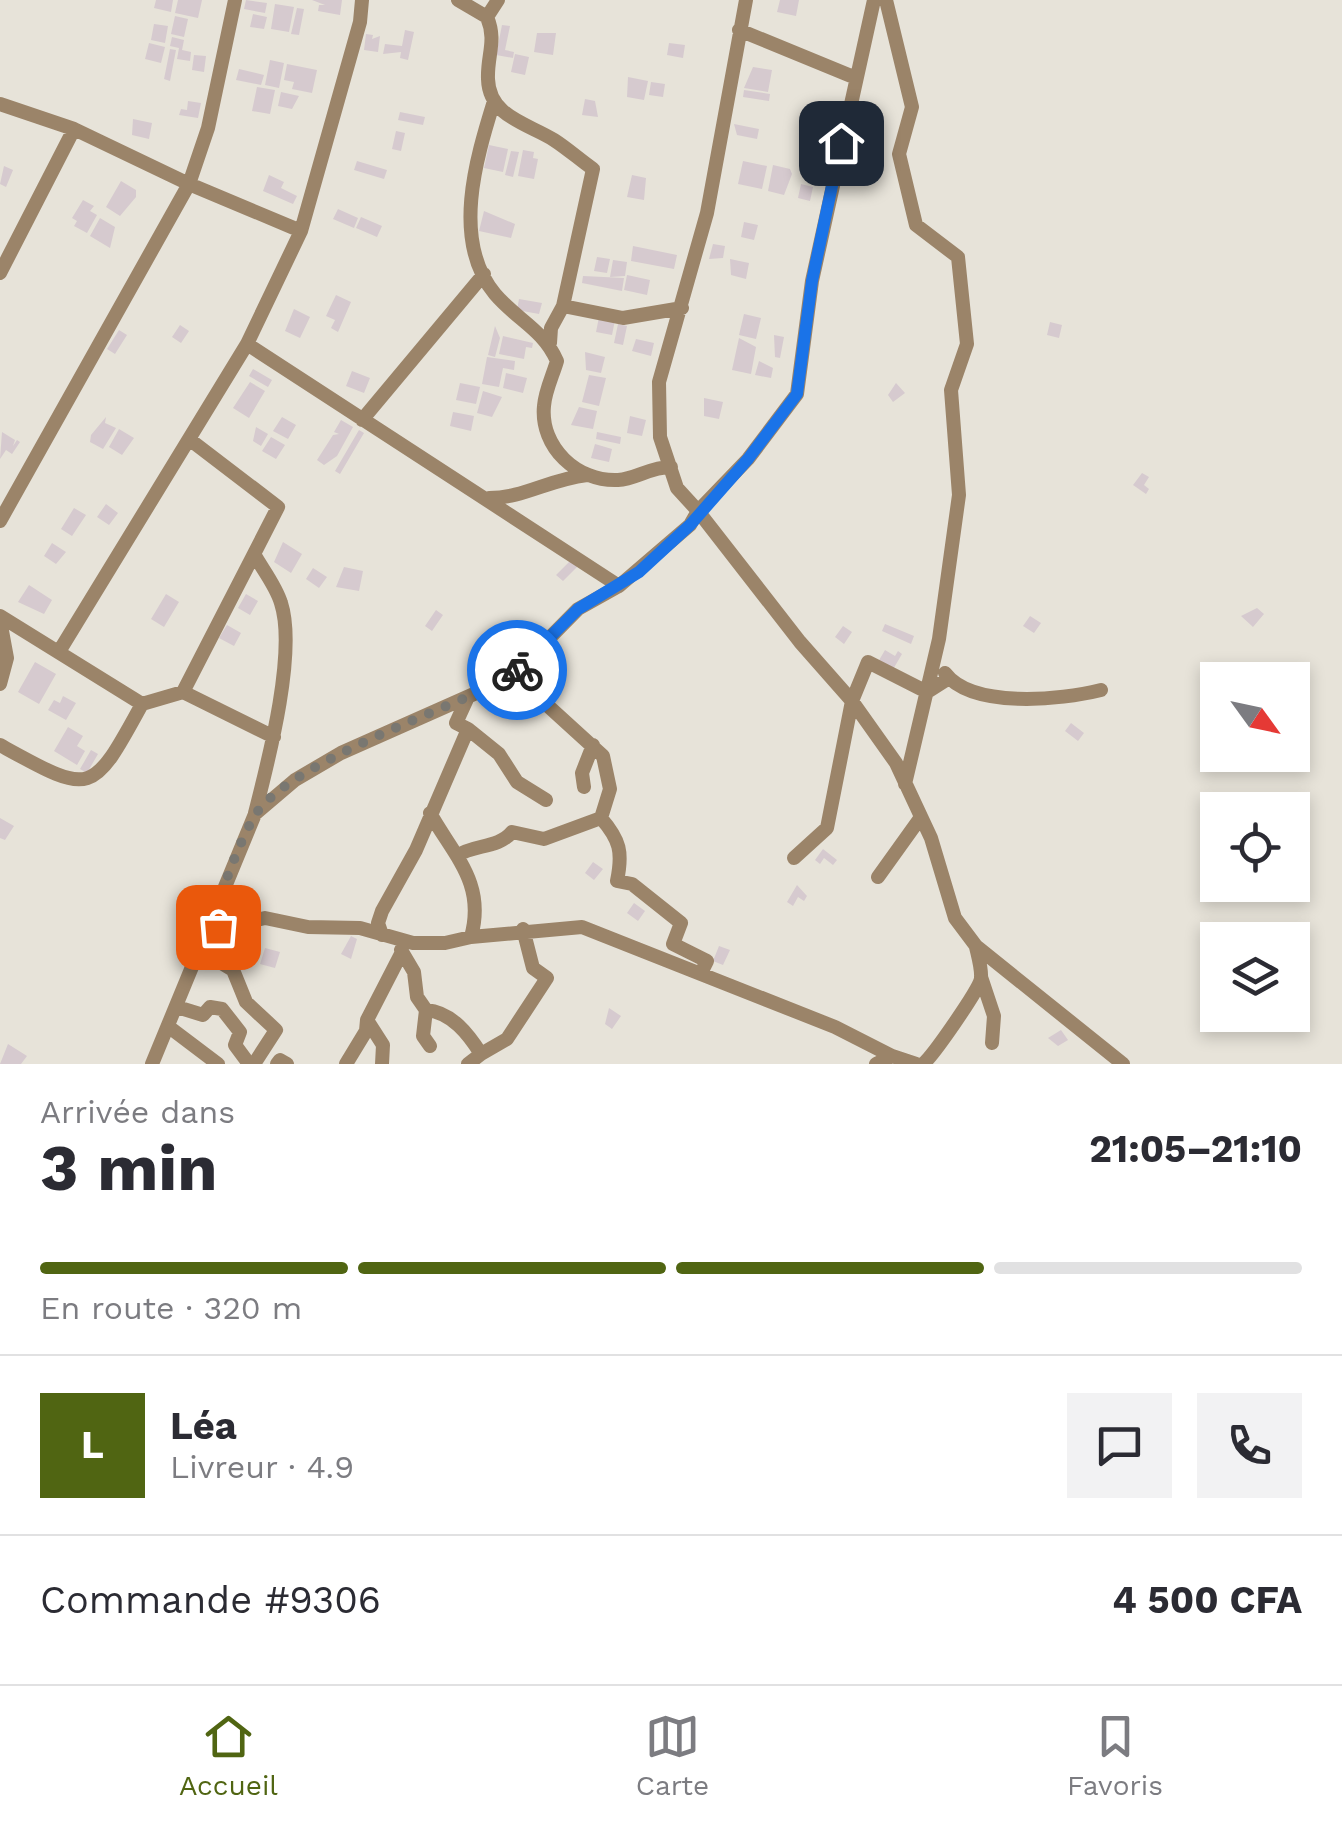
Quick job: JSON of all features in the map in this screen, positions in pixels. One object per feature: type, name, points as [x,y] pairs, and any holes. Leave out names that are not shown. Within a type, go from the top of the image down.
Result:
[{"type":"street","points":[[0,521],[189,184],[208,128],[234,0]]},
{"type":"street","points":[[60,650],[247,344],[301,231],[360,22],[362,0]]},
{"type":"street","points":[[458,0],[487,17],[494,34],[488,80],[494,101],[516,124],[552,138],[593,170],[564,306],[546,333]]},
{"type":"street","points":[[487,17],[498,0]]},
{"type":"street","points":[[746,0],[707,213],[659,382],[660,436],[677,488],[852,701],[896,763],[921,818],[955,918],[976,946],[1123,1064]]},
{"type":"street","points":[[255,814],[294,780],[341,753],[510,678],[578,609],[619,586],[690,525],[698,511],[748,459],[797,394],[812,281],[874,0]]},
{"type":"street","points":[[886,0],[912,107],[899,154],[910,204],[916,225],[958,257],[967,344],[951,390],[959,495],[935,657],[905,785]]},
{"type":"street","points":[[739,30],[856,78]]},
{"type":"street","points":[[494,101],[472,191],[471,235],[494,292],[546,333],[557,361],[544,404],[544,428],[565,463],[588,474],[620,480],[652,467],[670,468]]},
{"type":"street","points":[[0,104],[74,129],[189,184],[301,231]]},
{"type":"street","points":[[0,273],[74,129]]},
{"type":"street","points":[[362,420],[484,274]]},
{"type":"street","points":[[564,306],[624,318],[682,308]]},
{"type":"street","points":[[247,344],[619,586]]},
{"type":"street","points":[[183,692],[278,508],[189,438]]},
{"type":"street","points":[[488,498],[518,498],[537,484],[588,474]]},
{"type":"street","points":[[152,1064],[255,814],[274,737],[282,680],[283,619],[281,603],[254,554]]},
{"type":"street","points":[[0,618],[60,650],[142,704]]},
{"type":"street","points":[[0,618],[7,658],[0,684]]},
{"type":"street","points":[[935,657],[954,685],[991,697],[1066,696],[1101,690]]},
{"type":"street","points":[[794,858],[826,828],[852,701],[868,662],[927,692]]},
{"type":"street","points":[[520,667],[547,705],[603,756],[610,788],[601,818]]},
{"type":"street","points":[[927,692],[949,678]]},
{"type":"street","points":[[0,745],[64,780],[88,780],[111,762],[142,704],[183,692],[274,737]]},
{"type":"street","points":[[466,699],[456,722],[500,754],[517,782],[546,800]]},
{"type":"street","points":[[360,928],[380,918],[468,729]]},
{"type":"street","points":[[584,787],[582,773],[593,745]]},
{"type":"street","points":[[430,814],[467,867],[475,897],[471,937]]},
{"type":"street","points":[[457,856],[469,848],[507,839],[512,832],[544,839],[601,818]]},
{"type":"street","points":[[601,818],[619,839],[622,859],[617,881],[632,884],[681,923],[673,944],[707,961],[701,973]]},
{"type":"street","points":[[878,877],[921,818]]},
{"type":"street","points":[[207,932],[265,918],[308,927],[360,928],[429,944],[523,932],[582,928],[600,931],[835,1027],[892,1056],[919,1064],[937,1053],[981,977]]},
{"type":"street","points":[[380,918],[387,936],[414,972],[417,997],[426,1010],[423,1036],[430,1046]]},
{"type":"street","points":[[468,1064],[508,1039],[547,978],[534,968],[523,932]]},
{"type":"street","points":[[976,946],[994,1016],[992,1044]]},
{"type":"street","points":[[177,1007],[204,1015],[210,1006],[222,1009],[240,1032],[235,1045],[252,1064],[276,1030],[246,1002],[234,970],[200,950]]},
{"type":"street","points":[[346,1064],[366,1031],[367,1020],[402,952]]},
{"type":"street","points":[[426,1010],[436,1010],[473,1036],[481,1054]]},
{"type":"street","points":[[367,1020],[382,1045],[382,1064]]},
{"type":"street","points":[[169,1027],[218,1064]]},
{"type":"street","points":[[876,1064],[892,1056]]},
{"type":"street","points":[[277,1064],[280,1060],[287,1064]]},
{"type":"building","points":[[156,0],[173,0],[171,12],[154,8]]},
{"type":"building","points":[[178,0],[202,0],[198,18],[175,13]]},
{"type":"building","points":[[246,0],[267,3],[265,13],[244,9]]},
{"type":"building","points":[[312,0],[342,0],[340,15],[318,11],[319,5],[325,5]]},
{"type":"building","points":[[780,0],[799,0],[796,16],[777,12]]},
{"type":"building","points":[[275,4],[294,7],[289,32],[271,29]]},
{"type":"building","points":[[297,8],[304,9],[299,35],[291,34]]},
{"type":"building","points":[[253,14],[267,17],[264,29],[250,27]]},
{"type":"building","points":[[175,16],[188,19],[184,37],[171,34]]},
{"type":"building","points":[[154,24],[168,26],[165,43],[151,40]]},
{"type":"building","points":[[502,25],[510,26],[505,50],[514,52],[513,58],[496,55]]},
{"type":"building","points":[[405,30],[414,32],[408,60],[400,58],[401,52],[383,54],[385,44],[402,46]]},
{"type":"building","points":[[537,33],[556,33],[553,55],[534,52]]},
{"type":"building","points":[[366,34],[373,35],[372,39],[380,36],[378,52],[364,50]]},
{"type":"building","points":[[172,37],[184,40],[182,50],[191,52],[190,61],[177,59],[179,48],[170,46]]},
{"type":"building","points":[[149,43],[165,47],[161,63],[145,59]]},
{"type":"building","points":[[669,43],[685,45],[683,58],[667,55]]},
{"type":"building","points":[[170,49],[176,50],[170,81],[164,79]]},
{"type":"building","points":[[515,54],[529,57],[525,75],[511,72]]},
{"type":"building","points":[[194,55],[206,56],[204,72],[192,70]]},
{"type":"building","points":[[270,60],[284,63],[279,88],[265,85]]},
{"type":"building","points":[[287,64],[317,70],[312,93],[292,89],[294,82],[284,80]]},
{"type":"building","points":[[753,67],[772,70],[768,92],[744,88]]},
{"type":"building","points":[[239,69],[264,75],[261,85],[236,80]]},
{"type":"building","points":[[628,77],[648,81],[644,100],[627,97]]},
{"type":"building","points":[[651,82],[665,84],[663,97],[649,95]]},
{"type":"building","points":[[257,87],[275,90],[270,114],[252,111]]},
{"type":"building","points":[[744,90],[770,94],[769,101],[743,97]]},
{"type":"building","points":[[281,92],[299,96],[292,109],[278,106]]},
{"type":"building","points":[[585,99],[595,101],[598,117],[582,115]]},
{"type":"building","points":[[188,101],[201,103],[198,118],[179,115],[181,109],[187,110]]},
{"type":"building","points":[[864,109],[873,111],[864,140],[856,137]]},
{"type":"building","points":[[400,112],[425,117],[423,125],[398,120]]},
{"type":"building","points":[[133,119],[152,123],[149,139],[132,135]]},
{"type":"building","points":[[734,124],[759,129],[757,139],[737,135]]},
{"type":"building","points":[[396,131],[405,133],[401,151],[392,149]]},
{"type":"building","points":[[489,145],[508,149],[503,172],[484,168]]},
{"type":"building","points":[[523,150],[534,152],[533,158],[538,159],[534,179],[518,176]]},
{"type":"building","points":[[511,151],[519,152],[513,177],[505,175]]},
{"type":"building","points":[[357,161],[387,170],[384,179],[354,170]]},
{"type":"building","points":[[743,161],[767,166],[762,189],[738,184]]},
{"type":"building","points":[[773,165],[790,169],[792,174],[784,195],[768,191]]},
{"type":"building","points":[[4,166],[13,170],[6,187],[0,184]]},
{"type":"building","points":[[269,175],[284,182],[281,188],[297,196],[293,204],[263,191]]},
{"type":"building","points":[[632,175],[646,178],[644,200],[627,197]]},
{"type":"building","points":[[121,181],[136,190],[136,197],[120,216],[106,207]]},
{"type":"building","points":[[801,184],[813,187],[810,201],[798,198]]},
{"type":"building","points":[[83,200],[94,206],[90,211],[97,215],[87,233],[74,226],[77,221],[72,218]]},
{"type":"building","points":[[338,209],[358,218],[354,228],[333,219]]},
{"type":"building","points":[[484,211],[515,224],[511,238],[479,231]]},
{"type":"building","points":[[361,217],[382,226],[377,237],[356,228]]},
{"type":"building","points":[[100,218],[115,227],[110,248],[90,236]]},
{"type":"building","points":[[744,222],[758,225],[754,240],[741,237]]},
{"type":"building","points":[[713,244],[725,246],[723,258],[709,259]]},
{"type":"building","points":[[633,246],[677,255],[674,269],[631,261]]},
{"type":"building","points":[[597,257],[610,259],[607,273],[594,271]]},
{"type":"building","points":[[730,259],[749,263],[746,279],[731,275]]},
{"type":"building","points":[[613,260],[627,262],[625,276],[610,277]]},
{"type":"building","points":[[627,275],[650,280],[647,295],[624,290]]},
{"type":"building","points":[[583,276],[624,278],[622,291],[582,283]]},
{"type":"building","points":[[336,295],[351,302],[338,332],[331,328],[335,320],[326,316]]},
{"type":"building","points":[[519,299],[542,303],[539,314],[517,310]]},
{"type":"building","points":[[294,309],[310,317],[300,338],[285,331]]},
{"type":"building","points":[[744,314],[761,318],[756,339],[739,335]]},
{"type":"building","points":[[599,317],[615,320],[612,335],[596,332]]},
{"type":"building","points":[[1050,322],[1062,325],[1059,338],[1047,335]]},
{"type":"building","points":[[618,324],[627,326],[623,345],[614,343]]},
{"type":"building","points":[[180,325],[189,331],[181,343],[172,337]]},
{"type":"building","points":[[495,326],[500,338],[495,357],[488,355]]},
{"type":"building","points":[[119,330],[127,335],[115,354],[107,349]]},
{"type":"building","points":[[774,335],[784,337],[780,358],[775,357]]},
{"type":"building","points":[[503,336],[533,343],[532,348],[526,347],[524,359],[499,354]]},
{"type":"building","points":[[739,338],[756,347],[751,374],[732,370]]},
{"type":"building","points":[[636,339],[654,343],[651,356],[632,351]]},
{"type":"building","points":[[585,352],[605,357],[601,373],[586,370]]},
{"type":"building","points":[[487,357],[515,361],[514,370],[503,368],[499,387],[482,384]]},
{"type":"building","points":[[759,361],[773,368],[771,378],[755,375]]},
{"type":"building","points":[[253,369],[272,380],[268,387],[249,376]]},
{"type":"building","points":[[352,371],[370,378],[364,393],[346,386]]},
{"type":"building","points":[[506,373],[527,378],[523,393],[503,388]]},
{"type":"building","points":[[589,375],[606,378],[599,406],[582,402]]},
{"type":"building","points":[[250,382],[265,391],[249,418],[233,408]]},
{"type":"building","points":[[460,383],[480,387],[476,404],[456,400]]},
{"type":"building","points":[[896,383],[905,393],[893,402],[888,395]]},
{"type":"building","points":[[483,391],[502,397],[492,417],[477,413]]},
{"type":"building","points":[[704,398],[723,402],[719,419],[704,416]]},
{"type":"building","points":[[579,407],[597,411],[593,429],[571,425]]},
{"type":"building","points":[[453,412],[474,416],[471,431],[450,426]]},
{"type":"building","points":[[630,416],[646,420],[642,436],[627,433]]},
{"type":"building","points":[[106,417],[105,423],[116,428],[103,449],[90,442]]},
{"type":"building","points":[[282,417],[296,425],[288,439],[273,431]]},
{"type":"building","points":[[341,420],[353,427],[337,456],[324,465],[317,460],[333,435],[339,434],[334,432]]},
{"type":"building","points":[[256,427],[268,434],[261,446],[253,441]]},
{"type":"building","points":[[119,429],[134,438],[122,455],[109,447]]},
{"type":"building","points":[[359,430],[364,433],[340,474],[335,471]]},
{"type":"building","points":[[2,432],[15,440],[13,446],[17,440],[20,442],[12,454],[6,450],[0,459]]},
{"type":"building","points":[[597,432],[621,437],[620,444],[596,439]]},
{"type":"building","points":[[271,437],[285,445],[276,459],[262,451]]},
{"type":"building","points":[[595,444],[612,449],[609,462],[591,458]]},
{"type":"building","points":[[1142,473],[1149,477],[1144,485],[1149,489],[1146,494],[1133,485]]},
{"type":"building","points":[[106,504],[118,513],[109,525],[97,517]]},
{"type":"building","points":[[74,508],[86,515],[72,536],[61,529]]},
{"type":"building","points":[[283,542],[302,554],[291,573],[274,562]]},
{"type":"building","points":[[52,543],[66,552],[56,564],[44,556]]},
{"type":"building","points":[[571,560],[578,566],[563,581],[556,575]]},
{"type":"building","points":[[344,567],[363,571],[359,591],[336,587]]},
{"type":"building","points":[[313,568],[327,577],[319,588],[306,579]]},
{"type":"building","points":[[29,585],[52,600],[44,614],[18,602]]},
{"type":"building","points":[[166,594],[179,602],[164,627],[151,619]]},
{"type":"building","points":[[246,594],[258,601],[250,615],[238,608]]},
{"type":"building","points":[[1257,608],[1264,614],[1253,627],[1241,616]]},
{"type":"building","points":[[436,610],[443,615],[432,631],[425,626]]},
{"type":"building","points":[[1030,616],[1041,623],[1034,633],[1023,626]]},
{"type":"building","points":[[885,624],[914,636],[911,644],[882,631]]},
{"type":"building","points":[[227,625],[241,633],[234,646],[219,638]]},
{"type":"building","points":[[843,626],[852,632],[844,644],[835,637]]},
{"type":"building","points":[[885,650],[895,656],[898,651],[902,654],[892,671],[878,662]]},
{"type":"building","points":[[35,662],[56,674],[39,704],[18,692]]},
{"type":"building","points":[[63,696],[76,703],[66,720],[48,710],[54,700],[60,703]]},
{"type":"building","points":[[1071,723],[1084,733],[1078,741],[1065,731]]},
{"type":"building","points":[[68,727],[83,736],[77,746],[85,751],[77,765],[54,751]]},
{"type":"building","points":[[91,750],[98,754],[87,773],[80,769]]},
{"type":"building","points":[[0,818],[14,826],[5,840],[0,838]]},
{"type":"building","points":[[823,849],[837,860],[833,865],[824,858],[820,864],[815,860]]},
{"type":"building","points":[[593,862],[603,869],[594,880],[585,873]]},
{"type":"building","points":[[797,885],[807,896],[804,901],[798,897],[793,906],[787,902]]},
{"type":"building","points":[[634,903],[645,911],[638,921],[627,913]]},
{"type":"building","points":[[351,936],[357,939],[351,959],[341,954]]},
{"type":"building","points":[[719,946],[730,950],[723,965],[713,961]]},
{"type":"building","points":[[265,948],[280,952],[275,968],[260,964]]},
{"type":"building","points":[[609,1008],[621,1016],[612,1029],[605,1024]]},
{"type":"building","points":[[1061,1030],[1068,1040],[1058,1046],[1048,1038]]},
{"type":"building","points":[[8,1044],[27,1056],[21,1064],[0,1064]]},
{"type":"way so far","points":[[218,927],[207,932],[255,814],[294,780],[341,753],[510,678],[517,670]]},
{"type":"route","points":[[517,670],[578,609],[639,572],[690,525],[698,511],[748,459],[797,394],[812,281],[841,143]]}]
